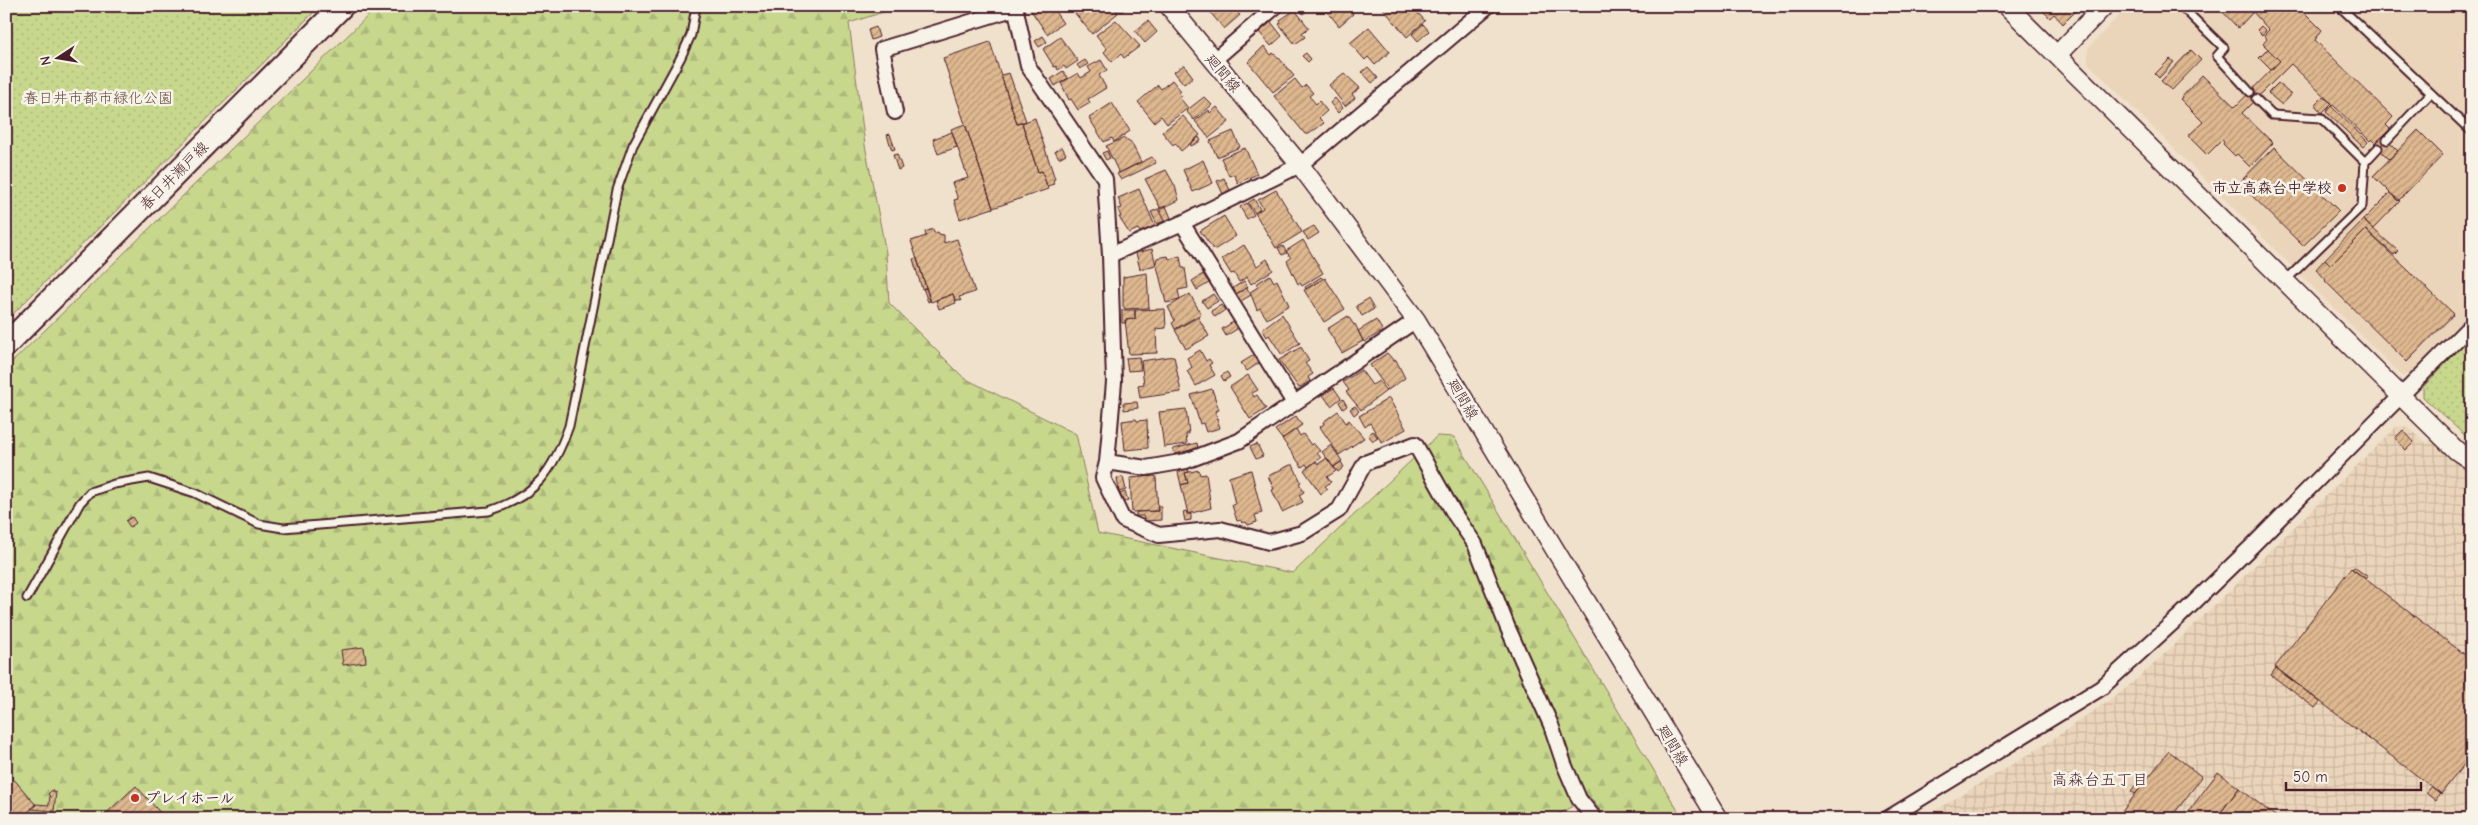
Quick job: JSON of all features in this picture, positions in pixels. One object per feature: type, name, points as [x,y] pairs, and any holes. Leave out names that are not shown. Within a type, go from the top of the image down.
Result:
[{"type":"main road","name":"春日井瀬戸線","points":[[6,345],[342,6]]},
{"type":"street","name":"廻間線","points":[[1169,6],[1300,165],[1416,320],[1718,819]]},
{"type":"street","points":[[1213,61],[1276,6]]},
{"type":"street","points":[[1110,255],[1182,223],[1300,165],[1488,6]]},
{"type":"street","points":[[2007,6],[2457,451],[2472,461]]},
{"type":"street","points":[[2056,55],[2104,6]]},
{"type":"street","points":[[895,112],[882,49],[1016,7],[1028,66],[1105,179],[1110,255],[1114,382],[1107,462],[1103,478],[1123,520],[1159,535],[1220,529],[1269,542],[1302,533],[1339,510],[1365,463],[1415,444],[1455,515],[1475,544],[1507,626],[1551,726],[1579,799],[1596,819]]},
{"type":"street","points":[[1182,223],[1294,403]]},
{"type":"street","points":[[1107,462],[1146,468],[1186,461],[1239,441],[1416,320]]},
{"type":"street","points":[[1887,819],[2100,688],[2187,609],[2472,324]]},
{"type":"lane","points":[[27,598],[80,503],[90,492],[114,484],[149,478],[195,493],[259,524],[283,528],[489,511],[510,504],[527,493],[543,478],[559,455],[566,434],[617,190],[633,145],[684,50],[690,35],[696,6]]},
{"type":"lane","points":[[2181,6],[2224,48],[2217,56],[2250,92]]},
{"type":"lane","points":[[2339,6],[2472,132]]},
{"type":"lane","points":[[2386,140],[2431,92]]},
{"type":"lane","points":[[2256,99],[2272,114],[2322,118],[2365,162]]},
{"type":"lane","points":[[2285,282],[2362,206],[2365,162],[2378,148]]},
{"type":"shaded area","name":"市立高森台中学校","points":[[2128,6],[2472,6],[2472,313],[2412,374],[2402,376],[2088,63],[2088,48]]},
{"type":"shaded area","points":[[2397,426],[2408,427],[2427,444],[2431,440],[2472,472],[2472,819],[1921,819],[2043,746],[2125,689],[2152,666]]},
{"type":"green space","name":"春日井市都市緑化公園","points":[[6,6],[320,6],[6,321]]},
{"type":"green space","points":[[378,6],[902,6],[849,23],[865,145],[886,253],[889,303],[964,378],[1076,434],[1098,533],[1293,573],[1437,436],[1454,437],[1683,819],[1607,819],[1589,796],[1551,819],[6,819],[6,368]]},
{"type":"green space","points":[[2472,336],[2472,442],[2423,397],[2423,387]]},
{"type":"building","points":[[1028,6],[1051,6],[1063,23],[1047,34]]},
{"type":"building","points":[[1069,6],[1113,6],[1118,13],[1092,34]]},
{"type":"building","points":[[1113,6],[1128,6],[1121,12],[1117,11]]},
{"type":"building","points":[[1205,6],[1245,7],[1238,13],[1240,15],[1224,29]]},
{"type":"building","points":[[1297,6],[1312,6],[1303,14]]},
{"type":"building","points":[[1323,6],[1348,6],[1353,14],[1339,26]]},
{"type":"building","points":[[1381,6],[1412,6],[1425,21],[1407,37]]},
{"type":"building","points":[[1440,6],[1456,6],[1447,14]]},
{"type":"building","points":[[2045,6],[2076,6],[2078,9],[2063,24],[2054,14],[2050,18],[2043,11]]},
{"type":"building","points":[[2220,6],[2298,6],[2322,30],[2315,40],[2393,117],[2386,125],[2390,129],[2376,143],[2372,139],[2370,141],[2291,64],[2242,113],[2273,143],[2250,167],[2237,154],[2235,156],[2223,144],[2222,140],[2207,155],[2188,136],[2203,122],[2180,99],[2202,75],[2235,107],[2280,61],[2263,44],[2267,39],[2264,35],[2269,30],[2253,12],[2238,28],[2219,8]]},
{"type":"building","points":[[1295,10],[1309,28],[1302,33],[1305,37],[1295,44],[1279,24],[1281,23],[1280,20]]},
{"type":"building","points":[[1116,20],[1140,46],[1124,58],[1121,54],[1112,62],[1104,52],[1107,49],[1096,35]]},
{"type":"building","points":[[1148,21],[1157,32],[1145,43],[1135,31]]},
{"type":"building","points":[[1271,22],[1282,36],[1271,46],[1259,32]]},
{"type":"building","points":[[1423,24],[1429,31],[1418,41],[1412,34]]},
{"type":"building","points":[[2261,26],[2266,31],[2262,35],[2257,30]]},
{"type":"building","points":[[876,27],[879,37],[871,40],[868,30]]},
{"type":"building","points":[[1369,27],[1390,52],[1375,65],[1368,57],[1365,60],[1350,43]]},
{"type":"building","points":[[1043,36],[1047,42],[1039,47],[1035,41]]},
{"type":"building","points":[[1060,37],[1078,61],[1066,69],[1064,66],[1058,70],[1056,66],[1054,67],[1043,49]]},
{"type":"building","points":[[990,42],[1017,124],[1022,123],[1038,172],[1042,171],[1048,189],[993,208],[943,58]]},
{"type":"building","points":[[1264,46],[1271,55],[1273,53],[1279,58],[1294,76],[1273,92],[1248,62]]},
{"type":"building","points":[[2268,49],[2280,61],[2271,70],[2259,58]]},
{"type":"building","points":[[2191,50],[2201,60],[2172,90],[2161,81]]},
{"type":"building","points":[[1306,53],[1311,59],[1308,62],[1302,56]]},
{"type":"building","points":[[2170,59],[2174,62],[2159,78],[2155,74]]},
{"type":"building","points":[[1085,60],[1088,64],[1080,69],[1077,65]]},
{"type":"building","points":[[1101,60],[1107,70],[1099,75],[1106,88],[1088,99],[1090,103],[1078,110],[1071,99],[1069,100],[1061,83],[1078,73],[1081,78],[1091,72],[1088,67]]},
{"type":"building","points":[[1184,65],[1193,77],[1184,84],[1174,72]]},
{"type":"building","points":[[1368,67],[1378,78],[1372,83],[1362,72]]},
{"type":"building","points":[[1063,71],[1068,78],[1055,86],[1051,79]]},
{"type":"building","points":[[1009,73],[1026,121],[1017,124],[1001,75]]},
{"type":"building","points":[[1344,73],[1360,88],[1352,94],[1355,98],[1345,106],[1329,85]]},
{"type":"building","points":[[1295,79],[1302,88],[1306,85],[1313,93],[1309,96],[1316,104],[1319,101],[1327,111],[1319,118],[1324,123],[1309,134],[1305,134],[1274,96]]},
{"type":"building","points":[[1172,80],[1181,91],[1179,93],[1182,96],[1180,98],[1188,108],[1167,124],[1161,116],[1154,122],[1138,102],[1158,85],[1161,89]]},
{"type":"building","points":[[2278,83],[2291,95],[2282,105],[2268,93]]},
{"type":"building","points":[[1204,97],[1212,105],[1194,120],[1186,111]]},
{"type":"building","points":[[2323,97],[2332,103],[2322,113],[2315,105]]},
{"type":"building","points":[[1335,98],[1343,108],[1338,113],[1330,103]]},
{"type":"building","points":[[1112,103],[1130,131],[1114,142],[1112,138],[1104,142],[1089,118]]},
{"type":"building","points":[[2331,106],[2368,142],[2363,147],[2326,112]]},
{"type":"building","points":[[1217,107],[1229,122],[1209,138],[1195,121],[1209,110],[1210,113]]},
{"type":"building","points":[[1183,116],[1200,135],[1181,151],[1162,132]]},
{"type":"building","points":[[1035,118],[1055,179],[1053,180],[1054,184],[1047,186],[1042,171],[1038,172],[1022,123]]},
{"type":"building","points":[[965,124],[993,208],[960,219],[954,200],[958,199],[952,183],[968,178],[951,129]]},
{"type":"building","points":[[2418,130],[2443,155],[2398,201],[2373,176]]},
{"type":"building","points":[[1233,131],[1240,147],[1217,157],[1210,141]]},
{"type":"building","points":[[952,132],[957,147],[938,154],[933,139]]},
{"type":"building","points":[[890,134],[895,149],[892,150],[887,135]]},
{"type":"building","points":[[2383,136],[2398,151],[2389,159],[2374,144]]},
{"type":"building","points":[[1199,137],[1201,141],[1191,146],[1190,144]]},
{"type":"building","points":[[1124,138],[1131,142],[1141,162],[1119,173],[1106,146]]},
{"type":"building","points":[[1062,147],[1066,154],[1059,158],[1055,151]]},
{"type":"building","points":[[2274,147],[2339,211],[2303,246],[2239,183]]},
{"type":"building","points":[[1245,148],[1257,174],[1238,183],[1234,174],[1229,176],[1221,158]]},
{"type":"building","points":[[1107,151],[1110,158],[1106,160],[1102,153]]},
{"type":"building","points":[[897,154],[902,168],[898,170],[893,155]]},
{"type":"building","points":[[1152,157],[1156,163],[1121,180],[1117,174]]},
{"type":"building","points":[[1203,160],[1213,183],[1193,192],[1183,170]]},
{"type":"building","points":[[1166,170],[1175,186],[1179,200],[1161,209],[1145,179]]},
{"type":"building","points":[[1224,178],[1230,190],[1223,194],[1217,181]]},
{"type":"building","points":[[1139,189],[1155,226],[1140,232],[1138,229],[1129,233],[1119,217],[1121,217],[1118,209],[1122,208],[1118,198]]},
{"type":"building","points":[[1276,190],[1302,232],[1276,248],[1255,213],[1263,208],[1258,200]]},
{"type":"building","points":[[2390,193],[2400,201],[2373,229],[2363,220]]},
{"type":"building","points":[[1254,199],[1260,209],[1255,213],[1248,203]]},
{"type":"building","points":[[1247,203],[1254,215],[1247,219],[1240,207]]},
{"type":"building","points":[[1166,206],[1171,218],[1165,221],[1159,208]]},
{"type":"building","points":[[1158,209],[1164,221],[1157,224],[1151,212]]},
{"type":"building","points":[[1224,216],[1236,236],[1214,250],[1200,231]]},
{"type":"building","points":[[2363,220],[2398,251],[2394,255],[2366,230],[2331,265],[2325,259]]},
{"type":"building","points":[[1314,226],[1319,233],[1308,240],[1303,232]]},
{"type":"building","points":[[933,229],[934,233],[938,232],[944,235],[944,243],[957,239],[975,292],[959,297],[961,301],[955,300],[953,294],[931,302],[911,241],[926,236],[925,232]]},
{"type":"building","points":[[2366,230],[2454,314],[2407,362],[2325,281],[2316,269],[2325,259],[2331,265]]},
{"type":"building","points":[[1303,240],[1323,273],[1302,286],[1300,283],[1298,284],[1287,261],[1291,258],[1286,251]]},
{"type":"building","points":[[1244,245],[1257,266],[1267,259],[1273,270],[1251,284],[1247,277],[1239,282],[1234,273],[1231,274],[1222,259]]},
{"type":"building","points":[[1283,246],[1287,253],[1282,255],[1278,248]]},
{"type":"building","points":[[1152,249],[1156,265],[1140,269],[1136,253]]},
{"type":"building","points":[[1168,256],[1169,259],[1180,256],[1182,268],[1185,268],[1188,288],[1178,290],[1180,300],[1166,303],[1156,262],[1157,258]]},
{"type":"building","points":[[917,258],[926,288],[922,289],[913,259]]},
{"type":"building","points":[[1147,273],[1149,308],[1125,309],[1123,306],[1123,277]]},
{"type":"building","points":[[1203,274],[1209,283],[1197,290],[1192,281]]},
{"type":"building","points":[[1270,275],[1274,282],[1277,280],[1289,305],[1267,319],[1260,308],[1257,310],[1250,292],[1258,287],[1256,284]]},
{"type":"building","points":[[1321,277],[1323,279],[1306,289],[1305,287]]},
{"type":"building","points":[[1325,278],[1345,309],[1324,322],[1304,290]]},
{"type":"building","points":[[1244,281],[1248,287],[1236,294],[1233,288]]},
{"type":"building","points":[[923,288],[926,288],[930,301],[928,302]]},
{"type":"building","points":[[1247,288],[1251,295],[1241,301],[1236,294]]},
{"type":"building","points":[[953,294],[956,303],[939,309],[936,300]]},
{"type":"building","points":[[1190,294],[1201,314],[1175,329],[1172,323],[1175,321],[1168,307]]},
{"type":"building","points":[[1213,294],[1218,301],[1207,308],[1202,301]]},
{"type":"building","points":[[1368,299],[1374,309],[1362,316],[1356,306]]},
{"type":"building","points":[[1221,305],[1225,310],[1215,317],[1211,311]]},
{"type":"building","points":[[1165,309],[1166,328],[1156,329],[1157,353],[1129,354],[1125,320],[1135,319],[1135,310]]},
{"type":"building","points":[[1122,310],[1135,310],[1135,319],[1125,320],[1126,323],[1122,323]]},
{"type":"building","points":[[1282,314],[1300,343],[1282,355],[1269,335],[1267,337],[1262,329]]},
{"type":"building","points":[[1348,316],[1355,324],[1363,341],[1342,353],[1327,329]]},
{"type":"building","points":[[1198,317],[1209,336],[1186,349],[1175,330]]},
{"type":"building","points":[[1376,320],[1383,331],[1364,342],[1358,331]]},
{"type":"building","points":[[1233,322],[1237,329],[1226,336],[1222,329]]},
{"type":"building","points":[[1301,347],[1309,361],[1305,363],[1313,374],[1308,377],[1310,381],[1299,388],[1279,360]]},
{"type":"building","points":[[1200,350],[1206,361],[1209,359],[1212,363],[1209,365],[1215,375],[1196,386],[1187,371],[1192,367],[1187,358]]},
{"type":"building","points":[[1387,353],[1394,361],[1396,360],[1405,378],[1388,390],[1370,365]]},
{"type":"building","points":[[1254,355],[1259,363],[1247,371],[1241,363]]},
{"type":"building","points":[[1174,356],[1181,392],[1140,398],[1138,385],[1144,384],[1141,361]]},
{"type":"building","points":[[1139,357],[1141,370],[1128,371],[1126,358]]},
{"type":"building","points":[[1361,370],[1372,385],[1379,381],[1386,391],[1361,410],[1346,392],[1349,390],[1343,382]]},
{"type":"building","points":[[1227,372],[1230,377],[1224,381],[1221,376]]},
{"type":"building","points":[[1248,375],[1258,390],[1252,393],[1254,397],[1257,395],[1266,409],[1250,419],[1230,387]]},
{"type":"building","points":[[1334,388],[1341,398],[1331,406],[1323,395]]},
{"type":"building","points":[[1212,389],[1219,410],[1215,411],[1220,428],[1206,432],[1203,423],[1200,424],[1191,395]]},
{"type":"building","points":[[1389,398],[1406,429],[1382,443],[1370,423],[1365,427],[1359,416]]},
{"type":"building","points":[[1343,399],[1347,406],[1343,409],[1339,402]]},
{"type":"building","points":[[1137,402],[1138,408],[1124,410],[1123,403]]},
{"type":"building","points":[[1355,406],[1359,411],[1354,415],[1350,409]]},
{"type":"building","points":[[1186,409],[1189,434],[1186,434],[1187,444],[1164,447],[1159,412]]},
{"type":"building","points":[[1338,411],[1346,423],[1349,420],[1364,438],[1339,455],[1320,427],[1324,424],[1323,422]]},
{"type":"building","points":[[1296,416],[1302,425],[1282,439],[1275,430]]},
{"type":"building","points":[[1136,419],[1137,421],[1147,420],[1148,448],[1125,450],[1122,421]]},
{"type":"building","points":[[1296,429],[1300,436],[1303,434],[1311,445],[1313,443],[1320,451],[1317,453],[1321,458],[1308,467],[1306,464],[1302,467],[1282,439]]},
{"type":"building","points":[[2403,430],[2414,442],[2406,450],[2395,438]]},
{"type":"building","points":[[1373,431],[1378,438],[1373,441],[1368,435]]},
{"type":"building","points":[[1197,443],[1198,448],[1175,454],[1173,449]]},
{"type":"building","points":[[1257,444],[1263,456],[1256,459],[1250,447]]},
{"type":"building","points":[[1331,445],[1342,461],[1333,467],[1322,452]]},
{"type":"building","points":[[1327,458],[1336,471],[1327,477],[1331,482],[1325,486],[1328,489],[1321,494],[1304,470],[1316,461],[1318,464]]},
{"type":"building","points":[[1341,462],[1344,467],[1338,472],[1334,467]]},
{"type":"building","points":[[1293,465],[1301,482],[1299,483],[1304,492],[1299,495],[1303,502],[1282,512],[1268,476]]},
{"type":"building","points":[[1188,469],[1189,472],[1185,473],[1188,483],[1181,485],[1178,472]]},
{"type":"building","points":[[1199,470],[1200,475],[1206,474],[1211,508],[1188,514],[1181,485],[1188,483],[1185,473]]},
{"type":"building","points":[[1251,470],[1262,513],[1255,515],[1257,522],[1248,525],[1246,522],[1242,523],[1241,520],[1237,521],[1232,505],[1235,504],[1229,477]]},
{"type":"building","points":[[1156,476],[1158,511],[1132,512],[1130,478]]},
{"type":"building","points":[[1123,477],[1126,490],[1119,492],[1117,478]]},
{"type":"building","points":[[1125,492],[1128,500],[1123,502],[1120,494]]},
{"type":"building","points":[[1157,506],[1161,506],[1161,520],[1145,521],[1143,516],[1136,516],[1136,512],[1158,511]]},
{"type":"building","points":[[1186,511],[1187,514],[1191,514],[1191,520],[1185,521],[1183,512]]},
{"type":"building","points":[[132,517],[136,523],[130,527],[126,521]]},
{"type":"building","points":[[2354,567],[2368,577],[2366,579],[2352,569]]},
{"type":"building","points":[[2351,568],[2472,660],[2472,754],[2441,794],[2275,667]]},
{"type":"building","points":[[364,647],[366,662],[343,665],[341,650]]},
{"type":"building","points":[[2276,668],[2320,702],[2315,708],[2271,675]]},
{"type":"building","points":[[2169,751],[2202,777],[2170,819],[2129,819],[2121,813]]},
{"type":"building","points":[[6,770],[36,805],[20,819],[6,819]]},
{"type":"building","points":[[2218,772],[2239,788],[2216,819],[2183,819]]},
{"type":"building","points":[[2137,783],[2142,786],[2135,794],[2131,791]]},
{"type":"building","name":"プレイホール","points":[[136,786],[166,819],[100,819]]},
{"type":"building","points":[[2431,786],[2440,793],[2436,800],[2426,792]]},
{"type":"building","points":[[2239,788],[2279,819],[2216,819]]},
{"type":"building","points":[[52,790],[54,793],[56,792],[54,811],[31,809],[35,804],[49,805],[50,796],[48,794]]},
{"type":"place","name":"市立高森台中学校","points":[[2342,188]]},
{"type":"place","name":"プレイホール","points":[[135,798]]},
{"type":"district","name":"高森台五丁目","points":[[2100,779]]}]
